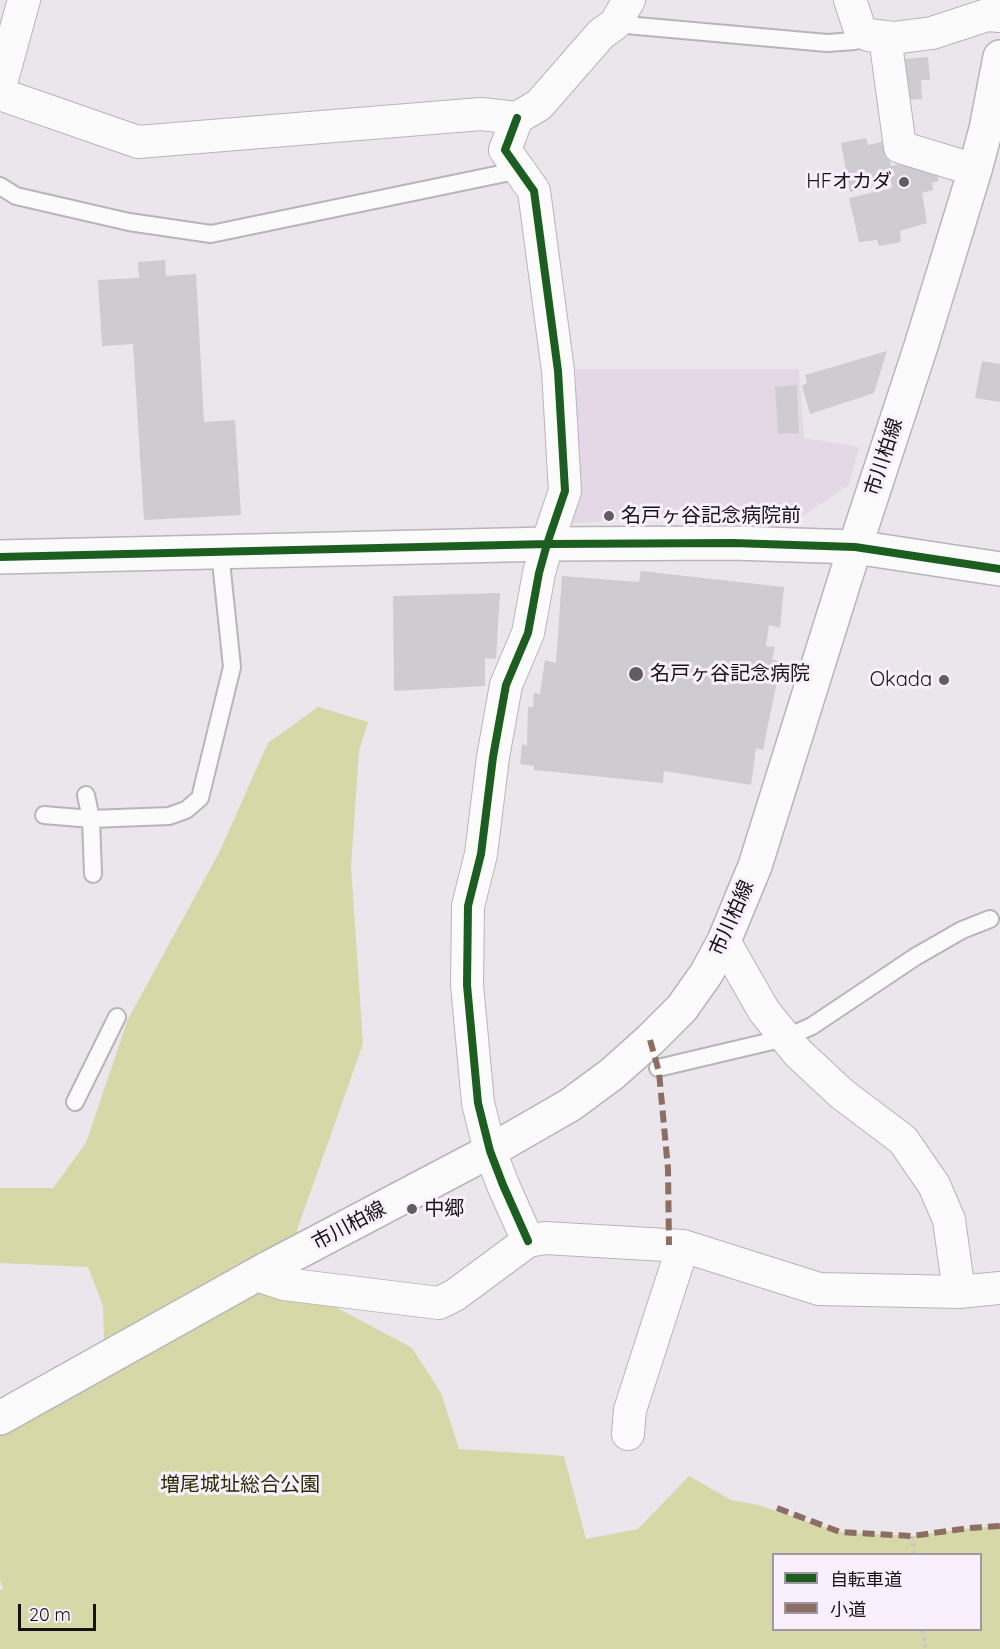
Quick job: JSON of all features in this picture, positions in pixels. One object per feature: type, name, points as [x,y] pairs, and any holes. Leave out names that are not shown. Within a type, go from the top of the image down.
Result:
[{"type":"main road","name":"市川柏線","points":[[0,1418],[257,1275],[490,1151],[570,1105],[612,1074],[682,1008],[706,974],[724,941],[759,855],[975,170],[986,129],[1000,57]]},
{"type":"main road","points":[[0,557],[547,544],[733,543],[855,547],[1000,569]]},
{"type":"street","points":[[0,87],[24,0]]},
{"type":"street","points":[[850,0],[860,30],[877,36],[893,38],[932,33],[987,15],[1000,16]]},
{"type":"street","points":[[0,94],[138,142],[481,114],[517,118],[539,105],[622,12]]},
{"type":"street","points":[[877,36],[900,147],[975,170]]},
{"type":"street","points":[[517,118],[505,150],[534,191],[558,371],[565,491],[539,573],[528,633],[506,685],[493,757],[481,854],[468,906],[467,984],[478,1103],[490,1151],[528,1241]]},
{"type":"street","points":[[724,941],[764,1011],[785,1038],[842,1094],[903,1140],[934,1185],[949,1220],[959,1292]]},
{"type":"street","points":[[257,1275],[284,1284],[439,1303],[455,1295],[528,1241],[544,1238],[683,1246],[819,1288],[959,1292],[1000,1288]]},
{"type":"street","points":[[628,1434],[630,1410],[683,1246]]},
{"type":"lane","points":[[622,12],[827,43],[855,41],[877,36]]},
{"type":"lane","points":[[0,186],[16,196],[38,202],[129,222],[210,234],[520,170]]},
{"type":"lane","points":[[44,815],[91,819],[169,816],[186,810],[200,798],[232,667],[220,552]]},
{"type":"lane","points":[[86,795],[91,819],[93,874]]},
{"type":"lane","points":[[658,1068],[785,1038],[812,1026],[915,957],[962,930],[990,919]]},
{"type":"lane","points":[[75,1102],[117,1017]]},
{"type":"path","points":[[912,1536],[914,1553]]},
{"type":"path","points":[[922,1631],[926,1649]]},
{"type":"shaded area","points":[[576,369],[799,369],[804,438],[859,447],[849,485],[801,517],[699,513],[567,524],[576,493]]},
{"type":"green space","name":"増尾城址総合公園","points":[[318,707],[368,722],[359,751],[351,866],[363,1044],[298,1227],[289,1282],[412,1348],[441,1393],[459,1449],[564,1456],[586,1539],[638,1529],[689,1476],[731,1500],[758,1505],[840,1532],[912,1536],[1000,1526],[1000,1649],[0,1649],[0,1590],[3,1589],[0,1579],[0,1421],[105,1368],[103,1306],[88,1267],[0,1263],[0,1188],[53,1188],[86,1143],[128,1019],[219,853],[268,743]]},
{"type":"building","points":[[928,57],[930,80],[921,80],[922,99],[908,100],[904,59]]},
{"type":"building","points":[[866,138],[868,145],[886,141],[891,166],[927,159],[936,168],[939,181],[932,183],[933,190],[922,193],[927,223],[900,231],[901,242],[879,246],[877,240],[859,242],[849,198],[892,188],[890,176],[877,178],[878,187],[850,192],[841,143]]},
{"type":"building","points":[[165,260],[166,276],[196,274],[204,422],[235,420],[241,515],[144,520],[133,344],[102,346],[98,280],[139,278],[138,262]]},
{"type":"building","points":[[887,351],[874,393],[810,414],[802,386],[807,383],[805,375]]},
{"type":"building","points":[[982,361],[1000,364],[1000,402],[975,398]]},
{"type":"building","points":[[797,385],[799,433],[778,434],[775,387]]},
{"type":"building","points":[[641,571],[784,587],[780,628],[769,625],[766,646],[775,647],[772,660],[781,661],[763,750],[756,748],[751,785],[664,771],[663,783],[534,770],[534,766],[520,764],[522,744],[527,746],[528,707],[533,707],[534,693],[540,694],[545,660],[556,663],[562,576],[639,582]]},
{"type":"building","points":[[500,593],[496,659],[485,658],[485,686],[394,691],[393,596]]},
{"type":"marked path","points":[[650,1040],[659,1072],[668,1169],[669,1245]]},
{"type":"marked path","points":[[777,1508],[840,1532],[912,1536],[1000,1526]]},
{"type":"cycle path","points":[[517,118],[505,150],[534,191],[558,371],[565,491],[539,573],[528,633],[506,685],[493,757],[481,854],[468,906],[467,985],[478,1103],[490,1151],[528,1241]]},
{"type":"cycle path","points":[[0,557],[547,544],[733,543],[855,547],[1000,569]]},
{"type":"place","name":"HFオカダ","points":[[904,182]]},
{"type":"place","name":"名戸ヶ谷記念病院前","points":[[609,516]]},
{"type":"place","name":"名戸ヶ谷記念病院","points":[[636,674]]},
{"type":"place","name":"Okada","points":[[944,680]]},
{"type":"place","name":"中郷","points":[[412,1209]]}]
